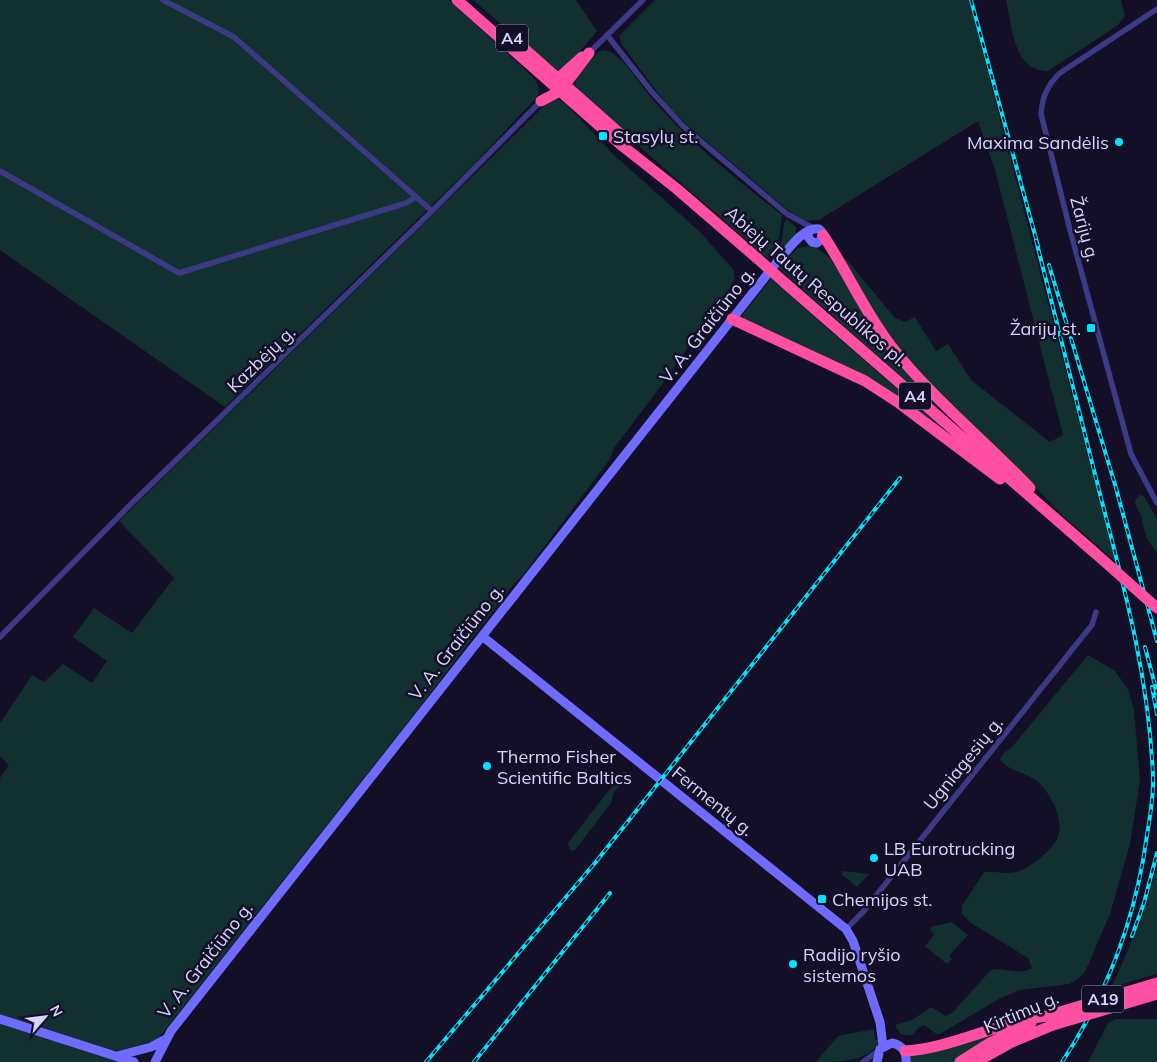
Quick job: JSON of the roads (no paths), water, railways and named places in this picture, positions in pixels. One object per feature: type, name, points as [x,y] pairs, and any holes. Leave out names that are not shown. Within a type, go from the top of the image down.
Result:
[{"type":"highway","name":"Abiejų Tautų Respublikos pl.","points":[[457,0],[662,171],[677,189],[1157,608]]},
{"type":"highway","name":"Abiejų Tautų Respublikos pl.","points":[[466,0],[559,84]]},
{"type":"highway","points":[[541,101],[588,53]]},
{"type":"highway","points":[[823,235],[870,316],[900,356],[924,384],[1018,476],[1057,520]]},
{"type":"highway","points":[[732,319],[871,385],[900,403],[1009,486],[1044,510]]},
{"type":"highway","name":"Kirtimų g.","points":[[960,1062],[990,1043],[1050,1019],[1157,983]]},
{"type":"highway","name":"Kirtimų g.","points":[[976,1062],[1050,1019],[1157,994]]},
{"type":"highway","points":[[902,1052],[922,1049],[1021,1020],[1050,1019]]},
{"type":"main road","points":[[809,234],[819,228],[823,235]]},
{"type":"main road","name":"V. A. Graičiūno g.","points":[[155,1062],[166,1039],[732,319],[790,248],[809,234],[819,242],[823,235]]},
{"type":"main road","name":"Fermentų g.","points":[[482,636],[846,929],[853,941],[880,1022],[881,1049],[877,1062]]},
{"type":"main road","points":[[0,1019],[134,1062]]},
{"type":"main road","name":"Fermentų g.","points":[[880,1022],[902,1052]]},
{"type":"main road","points":[[116,1056],[151,1047],[166,1039]]},
{"type":"main road","points":[[881,1049],[902,1052]]},
{"type":"street","points":[[163,0],[234,37],[432,211]]},
{"type":"street","points":[[588,53],[643,0]]},
{"type":"street","name":"Žarijų g.","points":[[1157,10],[1060,73],[1046,91],[1042,114],[1070,230],[1131,454],[1157,503]]},
{"type":"street","points":[[607,35],[673,116],[759,193],[795,220],[809,234]]},
{"type":"street","name":"Kazbėjų g.","points":[[0,637],[130,504],[432,211],[541,101]]},
{"type":"street","points":[[0,171],[179,273],[396,206],[416,197]]},
{"type":"street","points":[[795,220],[809,234]]},
{"type":"street","name":"Ugniagesių g.","points":[[846,929],[863,912],[1087,631],[1092,624],[1096,612]]},
{"type":"street","points":[[863,1062],[881,1049]]},
{"type":"railway","points":[[971,0],[1038,246]]},
{"type":"railway","points":[[1036,240],[1120,570],[1135,638],[1147,706],[1153,776],[1152,806],[1142,865],[1127,925],[1118,953],[1093,1009],[1062,1062]]},
{"type":"railway","points":[[1049,265],[1116,488],[1157,641]]},
{"type":"railway","points":[[426,1062],[595,863],[900,478]]},
{"type":"railway","points":[[1145,647],[1157,693]]},
{"type":"railway","points":[[1152,687],[1157,714]]},
{"type":"railway","points":[[1132,936],[1144,903],[1157,853]]},
{"type":"railway","points":[[474,1062],[610,893]]},
{"type":"place","name":"Stasylų st.","points":[[603,136]]},
{"type":"place","name":"Maxima Sandėlis","points":[[1119,142]]},
{"type":"place","name":"Žarijų st.","points":[[1091,328]]},
{"type":"place","name":"Thermo Fisher Scientific Baltics","points":[[487,766]]},
{"type":"place","name":"LB Eurotrucking UAB","points":[[874,858]]},
{"type":"place","name":"Chemijos st.","points":[[822,899]]},
{"type":"place","name":"Radijo ryšio sistemos","points":[[793,964]]}]
